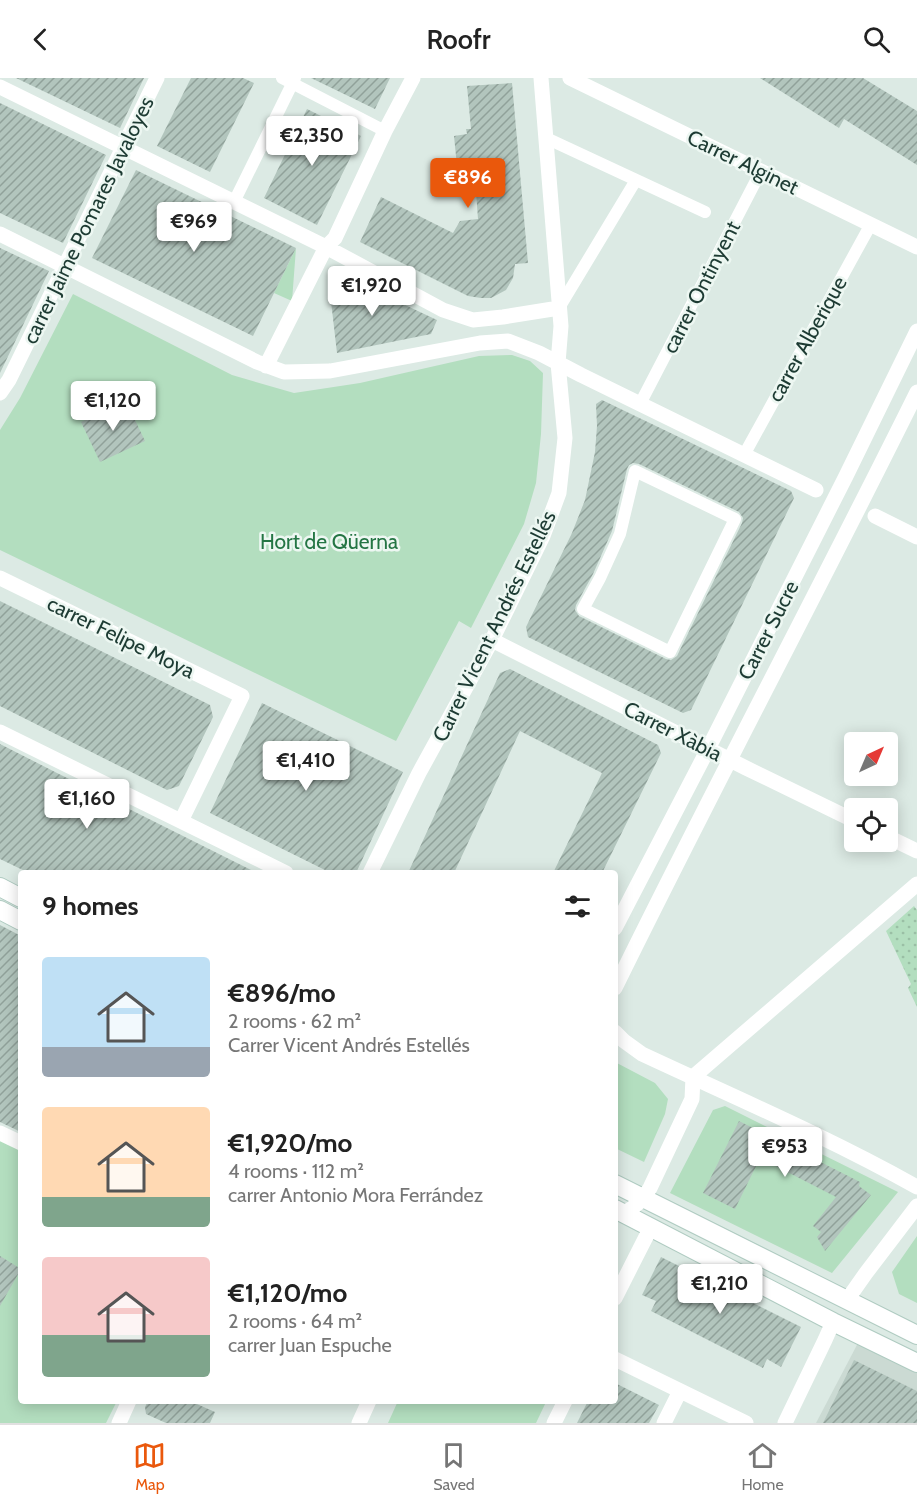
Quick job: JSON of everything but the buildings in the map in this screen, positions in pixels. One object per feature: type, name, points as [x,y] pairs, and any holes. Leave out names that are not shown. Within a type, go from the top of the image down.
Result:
[{"type":"main road","points":[[0,887],[18,896]]},
{"type":"main road","points":[[0,910],[18,919]]},
{"type":"main road","points":[[618,1185],[917,1335]]},
{"type":"main road","points":[[619,1211],[832,1322],[917,1363]]},
{"type":"street","name":"carrer Jaime Pomares Javaloyes","points":[[3,383],[65,266],[157,78]]},
{"type":"street","points":[[266,366],[326,247],[335,238],[385,131],[413,78]]},
{"type":"street","name":"Carrer Vicent Andrés Estellés","points":[[372,870],[420,773],[492,640],[543,536],[559,493],[565,438],[558,363],[561,326],[541,78]]},
{"type":"street","name":"Carrer Alginet","points":[[570,78],[917,247]]},
{"type":"street","points":[[234,202],[290,80],[385,131]]},
{"type":"street","points":[[0,87],[326,247],[443,310],[473,320],[559,308],[636,180]]},
{"type":"street","points":[[546,138],[705,212]]},
{"type":"street","name":"carrer Ontinyent","points":[[640,404],[761,171]]},
{"type":"street","name":"carrer Alberique","points":[[744,454],[871,224]]},
{"type":"street","points":[[0,234],[266,366],[284,372],[330,371],[480,343],[508,341],[539,353],[816,490]]},
{"type":"street","name":"Carrer Sucre","points":[[618,922],[829,509],[917,331]]},
{"type":"street","name":"Carrer Sucre","points":[[618,982],[917,392]]},
{"type":"street","points":[[635,471],[735,519],[670,652],[583,609],[620,534],[635,471]]},
{"type":"street","points":[[875,516],[917,537]]},
{"type":"street","name":"carrer Felipe Moya","points":[[0,578],[242,696],[181,821]]},
{"type":"street","name":"Carrer Xàbia","points":[[492,640],[844,816]]},
{"type":"street","points":[[0,732],[280,870]]},
{"type":"street","points":[[898,842],[917,851]]},
{"type":"street","points":[[619,1211],[633,1209],[644,1198],[692,1099],[693,1077],[917,884]]},
{"type":"street","points":[[618,1035],[642,1054]]},
{"type":"street","points":[[618,1042],[794,1123],[917,1187]]},
{"type":"street","points":[[0,1132],[18,1141]]},
{"type":"street","points":[[847,1300],[917,1206]]},
{"type":"street","points":[[618,1292],[651,1227]]},
{"type":"street","points":[[785,1423],[832,1322]]},
{"type":"street","points":[[618,1360],[746,1423]]},
{"type":"street","points":[[664,1423],[680,1391]]},
{"type":"street","points":[[119,1423],[128,1404]]},
{"type":"street","points":[[359,1423],[368,1404]]},
{"type":"street","points":[[554,1423],[560,1404]]},
{"type":"shaded area","points":[[858,1343],[917,1373],[917,1423],[816,1423]]},
{"type":"green space","points":[[296,248],[292,301],[274,293]]},
{"type":"green space","name":"Hort de Qüerna","points":[[73,294],[232,375],[294,393],[360,383],[479,356],[512,355],[530,361],[543,373],[541,434],[536,483],[524,524],[471,628],[459,621],[396,741],[0,550],[0,430],[20,398]]},
{"type":"green space","points":[[914,906],[917,910],[917,1007],[908,988],[911,984],[886,931]]},
{"type":"green space","points":[[618,1064],[655,1083],[668,1099],[665,1114],[644,1162],[618,1149]]},
{"type":"green space","points":[[725,1106],[898,1192],[832,1273],[670,1193],[713,1110]]},
{"type":"green space","points":[[0,1136],[18,1145],[18,1404],[116,1404],[106,1423],[0,1423]]},
{"type":"green space","points":[[917,1236],[917,1303],[899,1294],[892,1272]]},
{"type":"green space","points":[[397,1404],[545,1404],[536,1423],[388,1423]]}]
